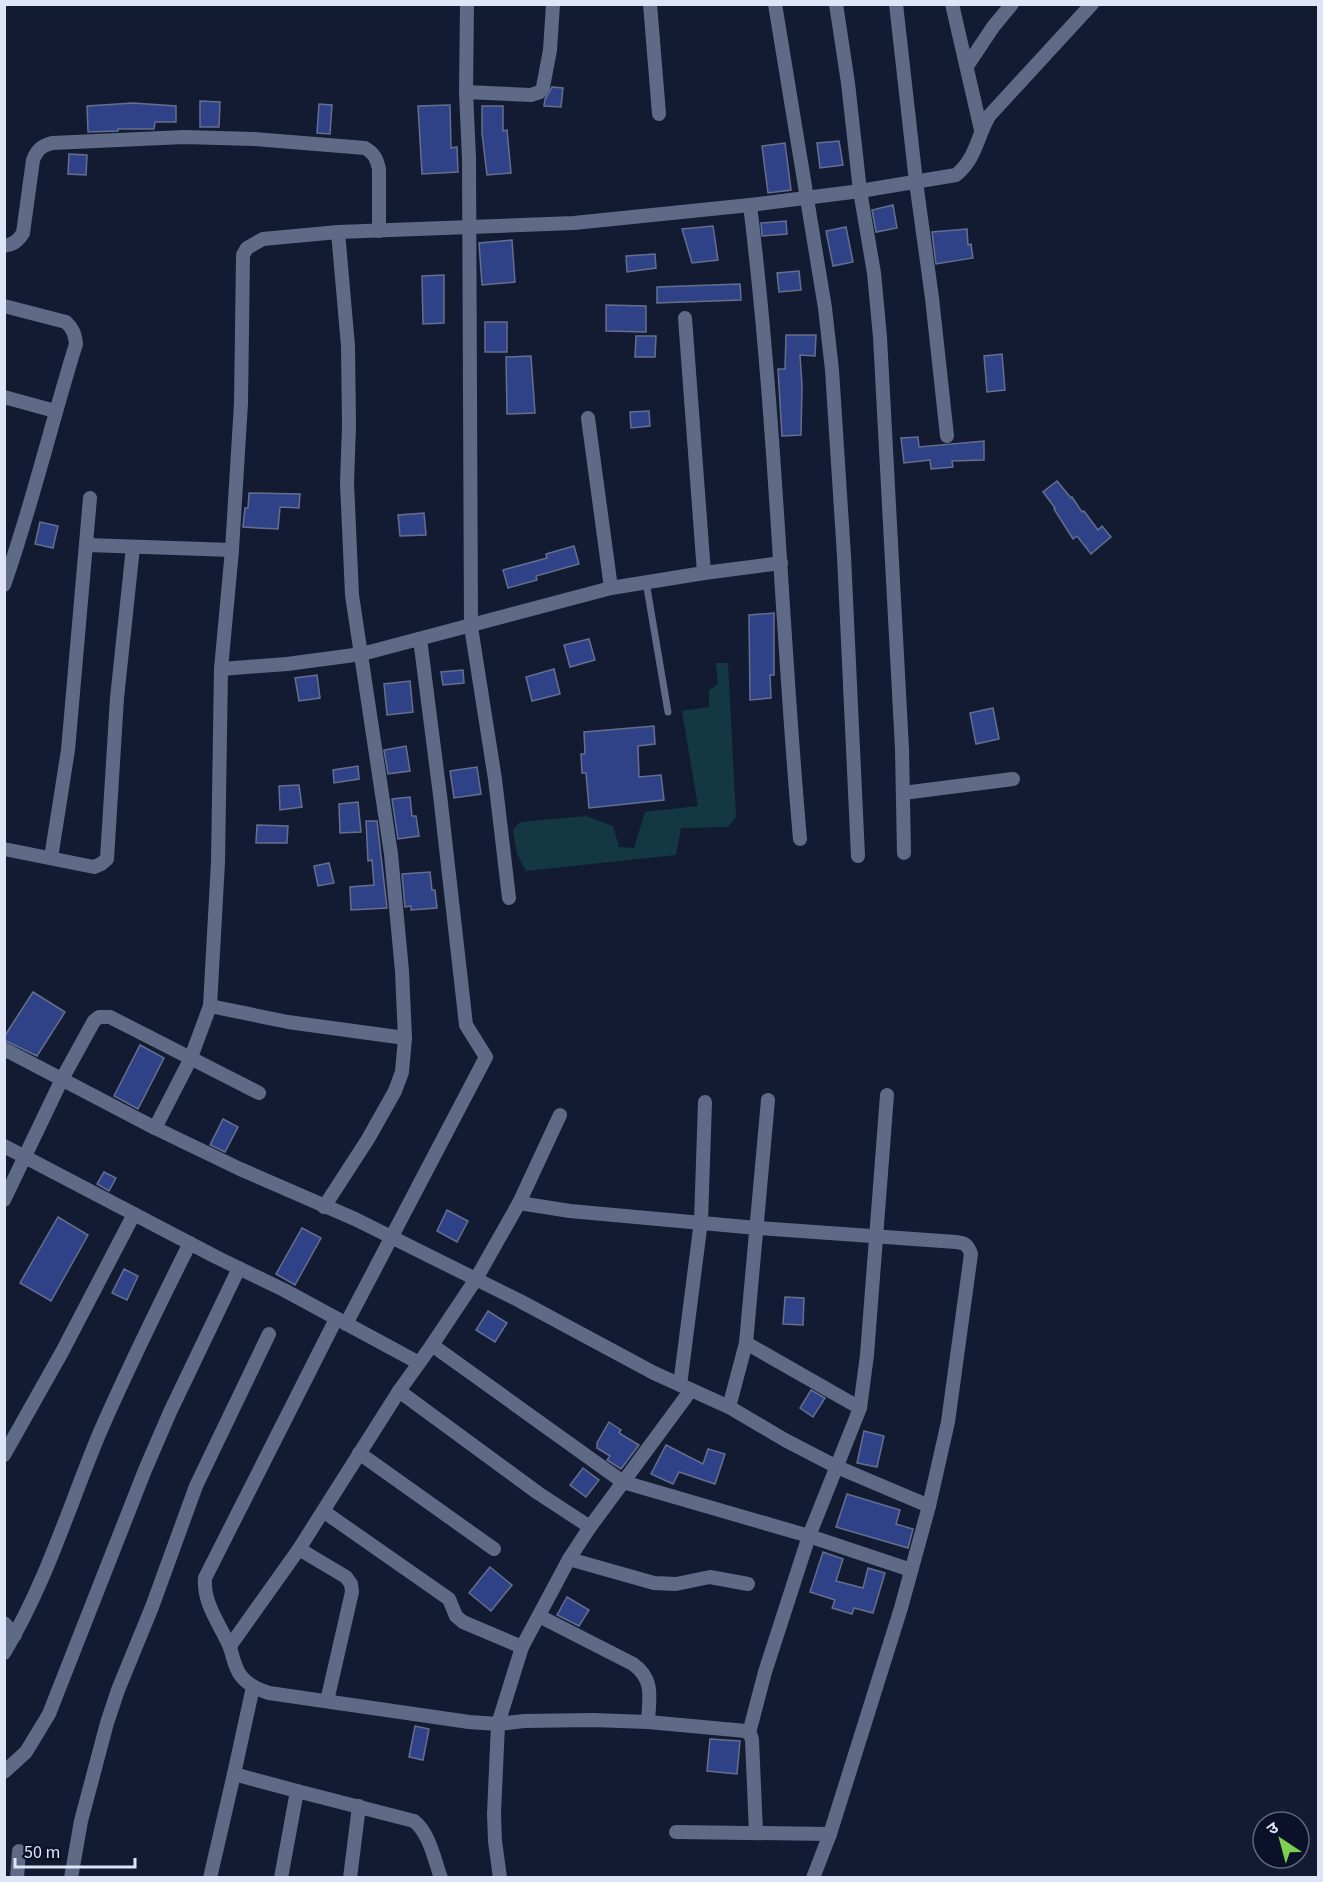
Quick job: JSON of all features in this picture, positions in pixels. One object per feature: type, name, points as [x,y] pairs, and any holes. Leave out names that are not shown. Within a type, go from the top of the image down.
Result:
[{"type":"street","points":[[467,4],[465,92],[469,227],[471,627],[495,779],[509,898]]},
{"type":"street","points":[[465,92],[531,95],[540,92],[550,50],[553,4]]},
{"type":"street","points":[[650,4],[659,114]]},
{"type":"street","points":[[775,4],[825,308],[832,370],[844,556],[858,856]]},
{"type":"street","points":[[836,4],[848,83],[860,191],[874,273],[880,337],[903,792],[904,853]]},
{"type":"street","points":[[896,4],[947,436]]},
{"type":"street","points":[[952,4],[981,130]]},
{"type":"street","points":[[967,66],[993,27],[1012,4]]},
{"type":"street","points":[[155,1128],[190,1060],[210,1006],[218,862],[221,669],[232,550],[241,403],[243,255],[247,248],[263,239],[338,232],[574,223],[750,205],[860,191],[956,174],[973,156],[981,130],[989,116],[1092,4]]},
{"type":"street","points":[[4,246],[18,241],[23,233],[33,160],[36,152],[43,145],[184,137],[254,139],[365,148],[372,152],[378,160],[380,169],[379,231]]},
{"type":"street","points":[[750,205],[766,350],[791,747],[800,839]]},
{"type":"street","points":[[324,1206],[368,1139],[395,1091],[402,1072],[405,1038],[402,971],[391,854],[352,595],[347,483],[348,346],[338,232]]},
{"type":"street","points":[[4,306],[66,322],[72,328],[76,344],[55,411],[24,530],[4,585]]},
{"type":"street","points":[[685,318],[704,573]]},
{"type":"street","points":[[4,398],[55,411]]},
{"type":"street","points":[[588,418],[611,588]]},
{"type":"street","points":[[51,858],[68,750],[90,498]]},
{"type":"street","points":[[87,545],[232,550]]},
{"type":"street","points":[[4,849],[94,867],[106,859],[117,698],[133,547]]},
{"type":"street","points":[[221,669],[287,664],[362,654],[471,627],[611,588],[781,563]]},
{"type":"street","points":[[420,639],[466,1025],[486,1057],[392,1237],[341,1322],[205,1578],[204,1586],[208,1602],[230,1646],[241,1676],[253,1687],[269,1693],[469,1722],[498,1724],[593,1720],[648,1722],[748,1733],[752,1740],[756,1832]]},
{"type":"street","points":[[903,792],[1013,779]]},
{"type":"street","points":[[210,1006],[288,1022],[405,1038]]},
{"type":"street","points":[[4,1200],[62,1078],[94,1021],[99,1017],[110,1017],[190,1060],[259,1093]]},
{"type":"street","points":[[4,1049],[155,1128],[240,1169],[355,1219],[520,1301],[654,1374],[729,1407],[837,1467],[929,1506]]},
{"type":"street","points":[[748,1733],[765,1672],[809,1536],[860,1408],[867,1355],[887,1095]]},
{"type":"street","points":[[729,1407],[746,1343],[768,1100]]},
{"type":"street","points":[[500,1878],[494,1814],[498,1724],[522,1647],[569,1559],[686,1388],[701,1221],[705,1102]]},
{"type":"street","points":[[230,1646],[299,1549],[399,1391],[476,1279],[519,1203],[561,1115]]},
{"type":"street","points":[[4,1146],[284,1290],[419,1363]]},
{"type":"street","points":[[519,1203],[757,1228],[964,1243],[969,1248],[971,1254],[948,1422],[929,1506],[902,1608],[830,1834],[813,1878]]},
{"type":"street","points":[[4,1455],[62,1352],[134,1214]]},
{"type":"street","points":[[4,1653],[49,1563],[100,1432],[158,1306],[190,1243]]},
{"type":"street","points":[[4,1772],[26,1752],[49,1714],[145,1470],[170,1412],[239,1268]]},
{"type":"street","points":[[70,1878],[81,1821],[118,1690],[152,1607],[196,1486],[269,1334]]},
{"type":"street","points":[[746,1343],[860,1408]]},
{"type":"street","points":[[432,1346],[623,1482],[809,1536],[911,1570]]},
{"type":"street","points":[[399,1391],[538,1493],[590,1527]]},
{"type":"street","points":[[359,1453],[494,1549]]},
{"type":"street","points":[[323,1511],[449,1599],[456,1616],[463,1622],[522,1647]]},
{"type":"street","points":[[299,1549],[346,1577],[352,1587],[327,1701]]},
{"type":"street","points":[[569,1559],[654,1583],[676,1584],[710,1577],[748,1584]]},
{"type":"street","points":[[539,1616],[642,1670],[648,1679],[650,1689],[648,1722]]},
{"type":"street","points":[[4,1623],[15,1635]]},
{"type":"street","points":[[210,1878],[253,1687]]},
{"type":"street","points":[[234,1774],[407,1818],[421,1826],[441,1878]]},
{"type":"street","points":[[282,1878],[297,1791]]},
{"type":"street","points":[[350,1878],[359,1806]]},
{"type":"street","points":[[676,1832],[830,1834]]},
{"type":"street","points":[[17,1878],[19,1851]]},
{"type":"lane","points":[[645,582],[668,712]]},
{"type":"water","points":[[716,663],[728,663],[736,817],[728,827],[681,828],[676,855],[526,871],[517,854],[513,830],[520,822],[586,816],[613,826],[619,847],[634,848],[645,812],[698,806],[682,711],[709,707],[709,690],[718,684]]},
{"type":"building","points":[[552,87],[563,88],[561,107],[544,106]]},
{"type":"building","points":[[200,101],[220,102],[219,127],[200,127]]},
{"type":"building","points":[[133,103],[176,106],[176,122],[155,122],[154,129],[88,132],[87,106]]},
{"type":"building","points":[[319,104],[332,105],[330,134],[317,133]]},
{"type":"building","points":[[450,105],[451,148],[457,147],[458,172],[422,174],[418,106]]},
{"type":"building","points":[[482,106],[503,106],[503,131],[507,130],[511,173],[487,175],[482,133]]},
{"type":"building","points":[[839,141],[843,165],[820,168],[817,143]]},
{"type":"building","points":[[785,143],[791,190],[768,193],[762,146]]},
{"type":"building","points":[[69,154],[87,155],[86,175],[68,174]]},
{"type":"building","points":[[893,205],[897,228],[876,232],[872,210]]},
{"type":"building","points":[[786,221],[787,234],[762,236],[761,223]]},
{"type":"building","points":[[713,226],[718,260],[692,263],[682,229]]},
{"type":"building","points":[[846,227],[853,262],[833,266],[826,231]]},
{"type":"building","points":[[967,229],[968,245],[971,244],[973,258],[936,264],[932,232]]},
{"type":"building","points":[[512,240],[515,282],[482,285],[479,243]]},
{"type":"building","points":[[655,254],[656,268],[627,272],[626,256]]},
{"type":"building","points":[[799,271],[801,290],[779,292],[777,273]]},
{"type":"building","points":[[444,275],[444,323],[423,324],[422,276]]},
{"type":"building","points":[[740,284],[741,300],[657,303],[657,287]]},
{"type":"building","points":[[606,305],[646,306],[646,332],[606,331]]},
{"type":"building","points":[[485,322],[507,322],[507,352],[485,352]]},
{"type":"building","points":[[786,335],[816,335],[815,356],[800,355],[801,435],[782,436],[778,369],[785,369]]},
{"type":"building","points":[[636,336],[656,336],[655,357],[635,357]]},
{"type":"building","points":[[1002,354],[1005,390],[987,392],[984,356]]},
{"type":"building","points":[[531,356],[535,413],[507,414],[506,357]]},
{"type":"building","points":[[649,411],[650,426],[631,428],[630,412]]},
{"type":"building","points":[[918,437],[919,447],[984,441],[984,460],[952,461],[953,467],[931,469],[930,460],[904,463],[901,438]]},
{"type":"building","points":[[1057,481],[1098,530],[1102,526],[1111,537],[1091,554],[1077,536],[1073,539],[1043,492]]},
{"type":"building","points":[[249,493],[300,494],[299,508],[280,507],[278,529],[243,527]]},
{"type":"building","points":[[424,513],[426,535],[400,536],[398,515]]},
{"type":"building","points":[[40,522],[58,526],[53,548],[35,544]]},
{"type":"building","points":[[574,546],[579,564],[536,576],[537,580],[508,588],[503,570],[547,558],[546,554]]},
{"type":"building","points":[[774,613],[774,675],[770,675],[771,698],[750,700],[749,615]]},
{"type":"building","points":[[589,639],[595,660],[570,667],[564,645]]},
{"type":"building","points":[[554,669],[560,694],[532,701],[526,677]]},
{"type":"building","points":[[463,670],[464,683],[443,685],[441,672]]},
{"type":"building","points":[[317,675],[320,698],[299,701],[295,678]]},
{"type":"building","points":[[410,681],[413,712],[387,715],[384,684]]},
{"type":"building","points":[[993,708],[999,739],[976,744],[970,713]]},
{"type":"building","points":[[654,726],[655,744],[638,746],[639,777],[661,775],[664,800],[589,808],[586,773],[582,773],[581,754],[585,754],[584,732]]},
{"type":"building","points":[[406,746],[410,771],[388,774],[384,750]]},
{"type":"building","points":[[358,766],[359,779],[334,783],[333,770]]},
{"type":"building","points":[[477,767],[481,794],[454,798],[450,771]]},
{"type":"building","points":[[299,785],[302,807],[280,810],[279,786]]},
{"type":"building","points":[[410,797],[412,816],[416,816],[419,836],[398,839],[392,799]]},
{"type":"building","points":[[358,802],[361,832],[340,833],[339,804]]},
{"type":"building","points":[[366,821],[377,821],[387,908],[351,910],[350,887],[374,885],[372,860],[368,861]]},
{"type":"building","points":[[257,825],[288,826],[287,843],[256,843]]},
{"type":"building","points":[[329,863],[334,883],[318,886],[314,866]]},
{"type":"building","points":[[430,872],[437,908],[411,910],[411,906],[405,907],[402,874]]},
{"type":"building","points":[[33,992],[65,1012],[37,1056],[4,1040]]},
{"type":"building","points":[[140,1045],[164,1058],[138,1109],[114,1096]]},
{"type":"building","points":[[223,1119],[238,1127],[225,1152],[210,1145]]},
{"type":"building","points":[[104,1172],[116,1178],[109,1191],[97,1184]]},
{"type":"building","points":[[447,1210],[468,1221],[457,1242],[437,1231]]},
{"type":"building","points":[[58,1217],[88,1235],[51,1301],[20,1283]]},
{"type":"building","points":[[302,1228],[321,1238],[295,1285],[276,1274]]},
{"type":"building","points":[[124,1269],[138,1276],[127,1300],[112,1293]]},
{"type":"building","points":[[785,1297],[804,1298],[803,1325],[783,1324]]},
{"type":"building","points":[[488,1311],[507,1323],[495,1342],[476,1330]]},
{"type":"building","points":[[811,1390],[825,1398],[813,1417],[800,1408]]},
{"type":"building","points":[[609,1422],[621,1430],[619,1433],[639,1445],[621,1469],[607,1460],[610,1456],[597,1448],[597,1443]]},
{"type":"building","points":[[864,1431],[884,1436],[877,1467],[857,1463]]},
{"type":"building","points":[[666,1445],[703,1464],[708,1449],[725,1454],[715,1484],[679,1472],[673,1484],[651,1474]]},
{"type":"building","points":[[583,1468],[599,1480],[586,1497],[570,1485]]},
{"type":"building","points":[[847,1494],[900,1510],[896,1524],[913,1529],[908,1548],[836,1527]]},
{"type":"building","points":[[823,1552],[843,1559],[836,1581],[863,1588],[868,1568],[885,1573],[873,1613],[854,1608],[852,1614],[832,1608],[835,1600],[810,1592]]},
{"type":"building","points":[[490,1567],[512,1585],[491,1611],[469,1593]]},
{"type":"building","points":[[567,1597],[589,1610],[579,1626],[557,1615]]},
{"type":"building","points":[[415,1726],[429,1729],[423,1760],[409,1757]]},
{"type":"building","points":[[710,1739],[740,1741],[737,1774],[707,1771]]}]
